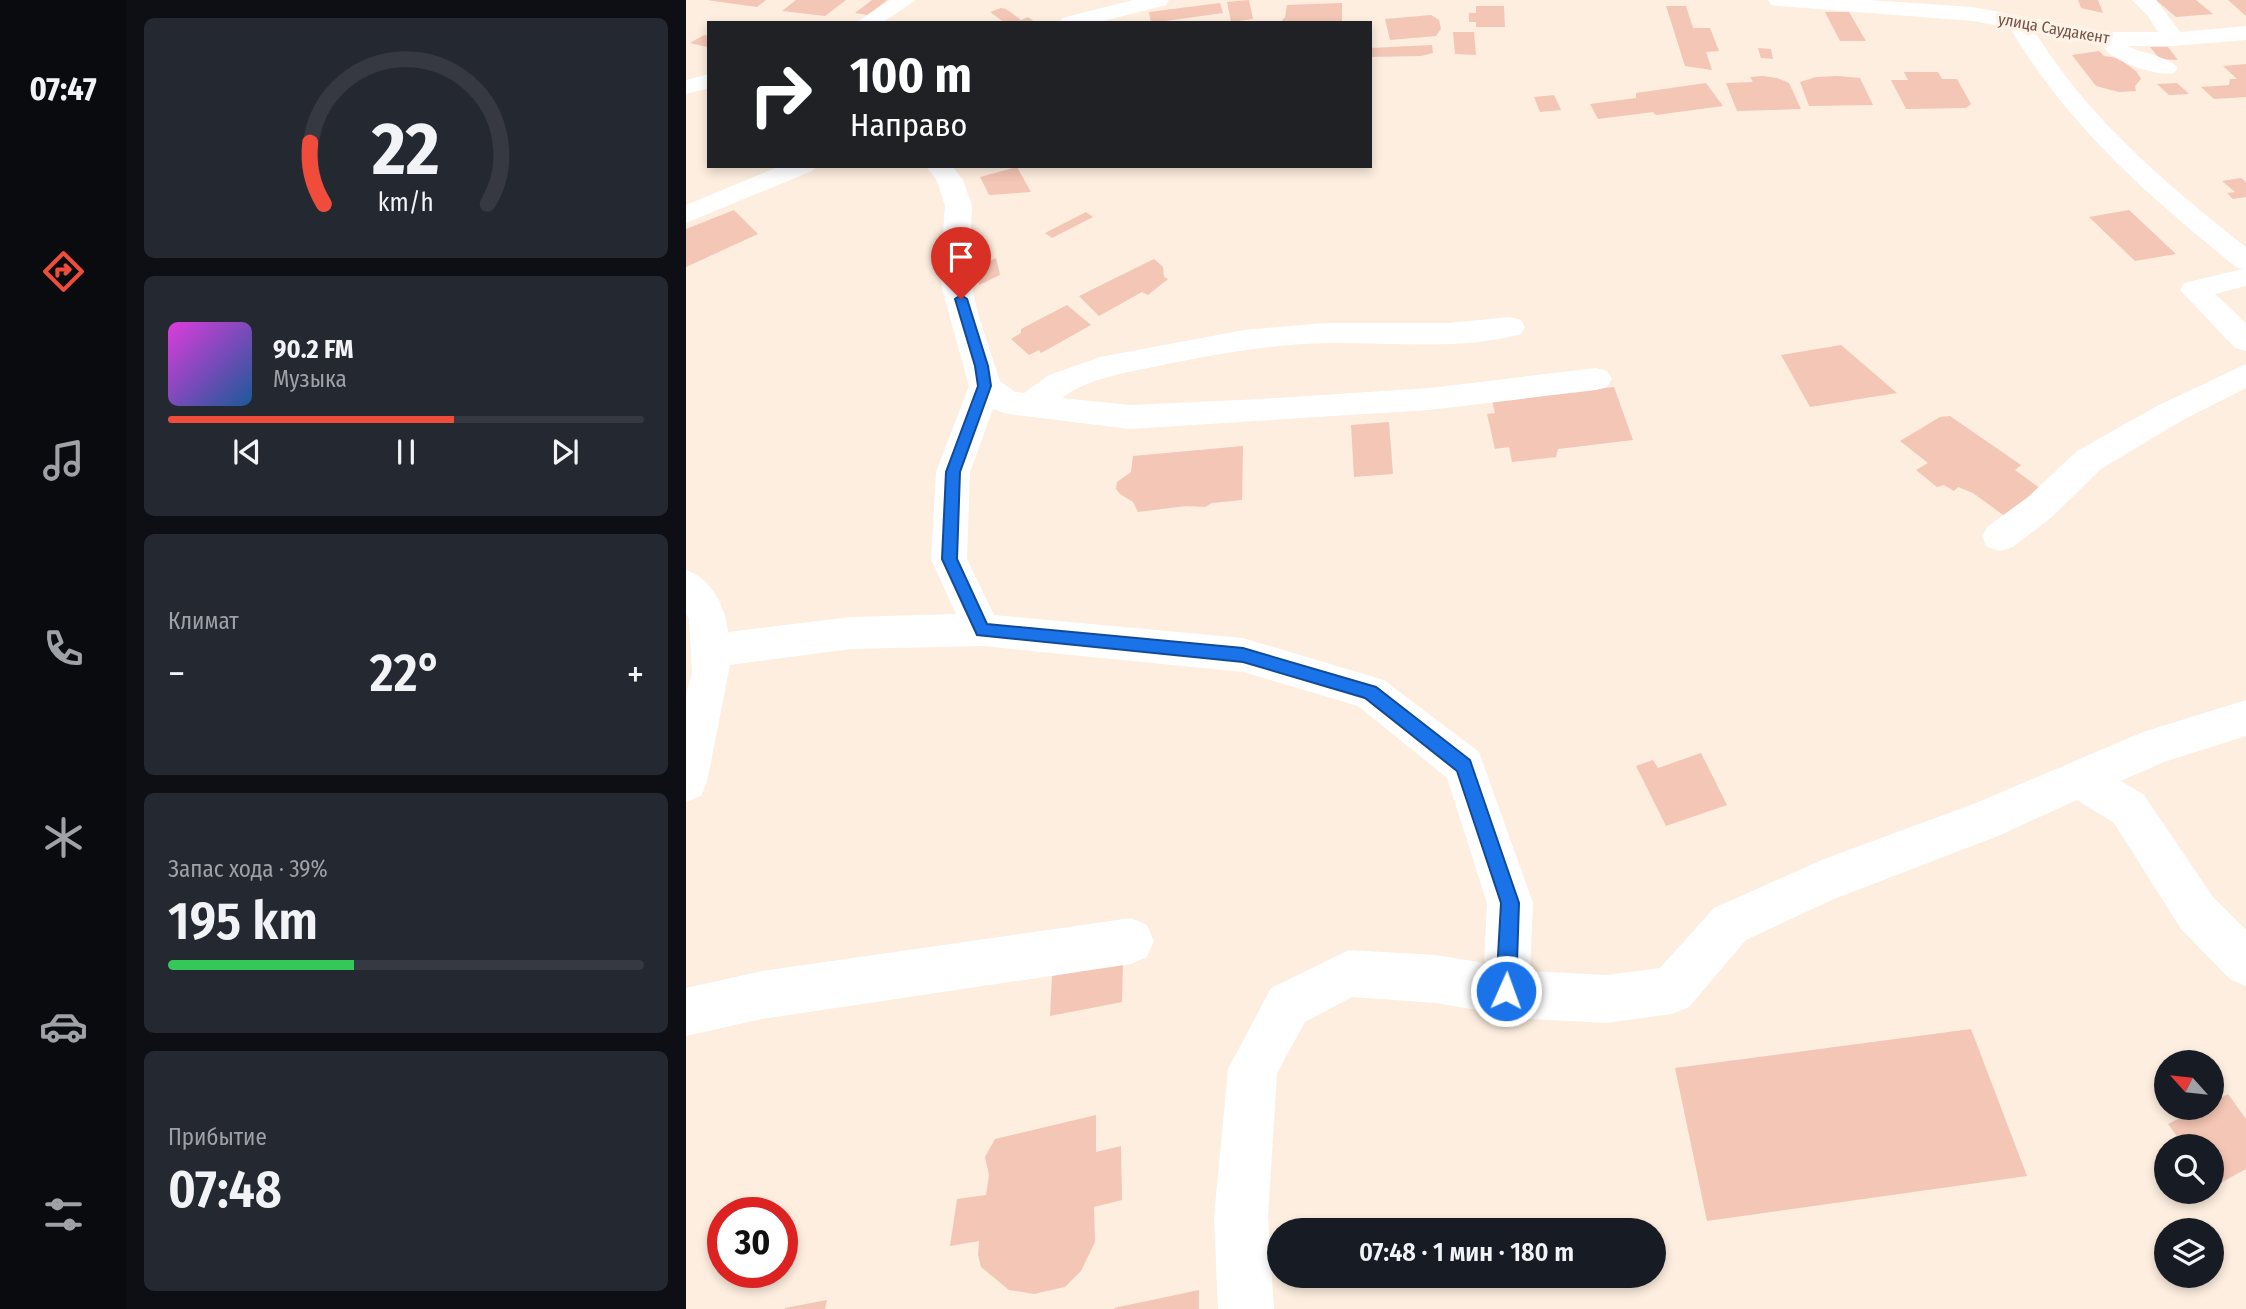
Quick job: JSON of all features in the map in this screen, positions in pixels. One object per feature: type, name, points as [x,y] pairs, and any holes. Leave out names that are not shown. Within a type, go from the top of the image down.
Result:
[{"type":"street","points":[[869,21],[905,0]]},
{"type":"street","points":[[897,21],[916,0]]},
{"type":"street","points":[[1084,21],[1119,16],[1158,0]]},
{"type":"street","name":"улица Саудакент","points":[[1779,0],[1931,10],[2018,22],[2107,39],[2173,39],[2246,33]]},
{"type":"street","points":[[2143,0],[2156,12],[2173,39]]},
{"type":"street","points":[[2018,22],[2041,60],[2135,171],[2246,261]]},
{"type":"street","points":[[2107,39],[2113,47],[2133,58],[2166,68]]},
{"type":"street","points":[[686,87],[707,82]]},
{"type":"street","points":[[686,215],[798,168]]},
{"type":"street","points":[[941,168],[953,181],[960,203],[955,276],[982,366],[985,386],[953,472],[950,559],[982,630]]},
{"type":"street","points":[[2246,277],[2194,290],[2246,341]]},
{"type":"street","points":[[1029,406],[1060,383],[1111,365],[1244,340],[1324,333],[1448,333],[1510,327]]},
{"type":"street","points":[[2000,537],[2040,507],[2090,460],[2170,413],[2246,375]]},
{"type":"street","points":[[985,386],[1007,403],[1130,417],[1429,399],[1597,379]]},
{"type":"street","points":[[686,585],[708,615],[711,672],[686,782]]},
{"type":"street","points":[[710,651],[851,633],[982,630],[1243,655],[1370,692],[1464,766],[1510,903],[1506,991]]},
{"type":"street","points":[[1246,1309],[1241,1217],[1253,1069],[1288,1004],[1349,973],[1436,979],[1531,995],[1606,999],[1672,990],[1730,924],[1824,881],[1983,821],[2157,745],[2246,718]]},
{"type":"street","points":[[2079,778],[2129,810],[2197,913],[2246,963]]},
{"type":"street","points":[[686,1012],[762,995],[1131,941]]},
{"type":"building","points":[[707,0],[766,0],[757,7]]},
{"type":"building","points":[[796,0],[846,0],[825,16],[782,11]]},
{"type":"building","points":[[872,0],[887,0],[868,15],[855,13]]},
{"type":"building","points":[[1249,0],[1253,19],[1231,21],[1227,2]]},
{"type":"building","points":[[2078,0],[2098,0],[2103,13],[2081,8]]},
{"type":"building","points":[[2156,0],[2196,0],[2213,14],[2176,17]]},
{"type":"building","points":[[2228,0],[2246,0],[2246,16]]},
{"type":"building","points":[[1220,3],[1223,13],[1151,21],[1149,12]]},
{"type":"building","points":[[1342,3],[1342,21],[1282,21],[1287,5]]},
{"type":"building","points":[[1476,6],[1504,6],[1505,27],[1476,27],[1476,22],[1469,22],[1469,13],[1476,13]]},
{"type":"building","points":[[1666,6],[1686,6],[1693,28],[1710,28],[1719,51],[1706,52],[1712,70],[1685,66]]},
{"type":"building","points":[[1006,9],[1021,20],[1028,17],[1033,21],[1002,21],[990,12]]},
{"type":"building","points":[[1825,12],[1849,12],[1866,41],[1840,41]]},
{"type":"building","points":[[1431,15],[1439,20],[1441,29],[1436,36],[1390,40],[1385,19]]},
{"type":"building","points":[[1453,32],[1474,32],[1476,55],[1455,54]]},
{"type":"building","points":[[704,35],[707,36],[707,47],[690,43]]},
{"type":"building","points":[[1432,45],[1433,53],[1421,56],[1372,57],[1372,48]]},
{"type":"building","points":[[2150,47],[2168,47],[2178,60],[2160,59]]},
{"type":"building","points":[[1758,48],[1771,49],[1773,59],[1761,58]]},
{"type":"building","points":[[2099,51],[2104,56],[2118,58],[2136,71],[2141,79],[2135,86],[2136,91],[2119,92],[2096,86],[2072,55]]},
{"type":"building","points":[[2246,64],[2246,97],[2214,99],[2201,87],[2229,85],[2230,79],[2237,79],[2223,66]]},
{"type":"building","points":[[1904,72],[1938,72],[1942,79],[1957,79],[1971,104],[1966,108],[1906,109],[1891,80],[1908,80]]},
{"type":"building","points":[[1763,76],[1789,83],[1801,109],[1737,111],[1726,83],[1753,82],[1750,77]]},
{"type":"building","points":[[1816,77],[1860,78],[1873,105],[1809,106],[1800,82]]},
{"type":"building","points":[[1706,83],[1723,106],[1598,119],[1590,104],[1636,98],[1636,93]]},
{"type":"building","points":[[2177,83],[2189,94],[2169,95],[2157,84]]},
{"type":"building","points":[[1554,95],[1561,110],[1540,112],[1534,97]]},
{"type":"building","points":[[1018,168],[1031,192],[989,195],[980,177]]},
{"type":"building","points":[[2241,178],[2246,182],[2246,197],[2233,199],[2227,193],[2235,192],[2222,181]]},
{"type":"building","points":[[734,210],[758,234],[686,267],[686,229]]},
{"type":"building","points":[[2129,210],[2176,254],[2135,261],[2089,217]]},
{"type":"building","points":[[1086,212],[1093,217],[1052,238],[1045,233]]},
{"type":"building","points":[[996,258],[1000,275],[979,285],[975,268]]},
{"type":"building","points":[[1154,259],[1163,267],[1164,277],[1168,279],[1148,295],[1142,292],[1099,316],[1079,296]]},
{"type":"building","points":[[1067,305],[1091,325],[1041,353],[1039,350],[1029,355],[1011,339],[1021,333],[1021,329]]},
{"type":"building","points":[[1841,345],[1897,393],[1810,407],[1781,355]]},
{"type":"building","points":[[1614,387],[1633,440],[1558,449],[1556,457],[1512,462],[1509,447],[1495,449],[1487,414],[1495,413],[1492,401]]},
{"type":"building","points":[[1950,416],[2021,465],[2015,470],[2042,490],[2006,517],[1973,493],[1958,487],[1954,491],[1944,485],[1937,487],[1916,470],[1928,463],[1900,441],[1940,417]]},
{"type":"building","points":[[1389,422],[1393,474],[1354,477],[1351,425]]},
{"type":"building","points":[[1243,446],[1242,500],[1212,503],[1205,507],[1186,506],[1138,512],[1133,502],[1116,489],[1117,482],[1131,472],[1133,456]]},
{"type":"building","points":[[1701,753],[1727,805],[1666,826],[1636,766],[1653,760],[1658,768]]},
{"type":"building","points":[[1123,963],[1122,1002],[1050,1016],[1052,976]]},
{"type":"building","points":[[1971,1029],[2027,1176],[1707,1221],[1675,1068]]},
{"type":"building","points":[[2228,1094],[2246,1119],[2246,1169],[2224,1181],[2224,1134],[2175,1134],[2168,1124],[2176,1120],[2224,1120],[2224,1096]]},
{"type":"building","points":[[1096,1115],[1096,1152],[1121,1146],[1122,1200],[1094,1207],[1095,1242],[1081,1271],[1065,1287],[1034,1294],[1009,1290],[981,1267],[979,1241],[950,1246],[957,1199],[986,1195],[989,1175],[985,1157],[995,1139]]},
{"type":"building","points":[[1199,1290],[1199,1309],[1114,1309],[1114,1308]]},
{"type":"building","points":[[827,1300],[825,1309],[785,1309],[785,1308]]},
{"type":"route","points":[[961,299],[982,366],[985,386],[953,472],[950,559],[982,630],[1243,655],[1370,692],[1464,766],[1510,903],[1506,991]]}]
